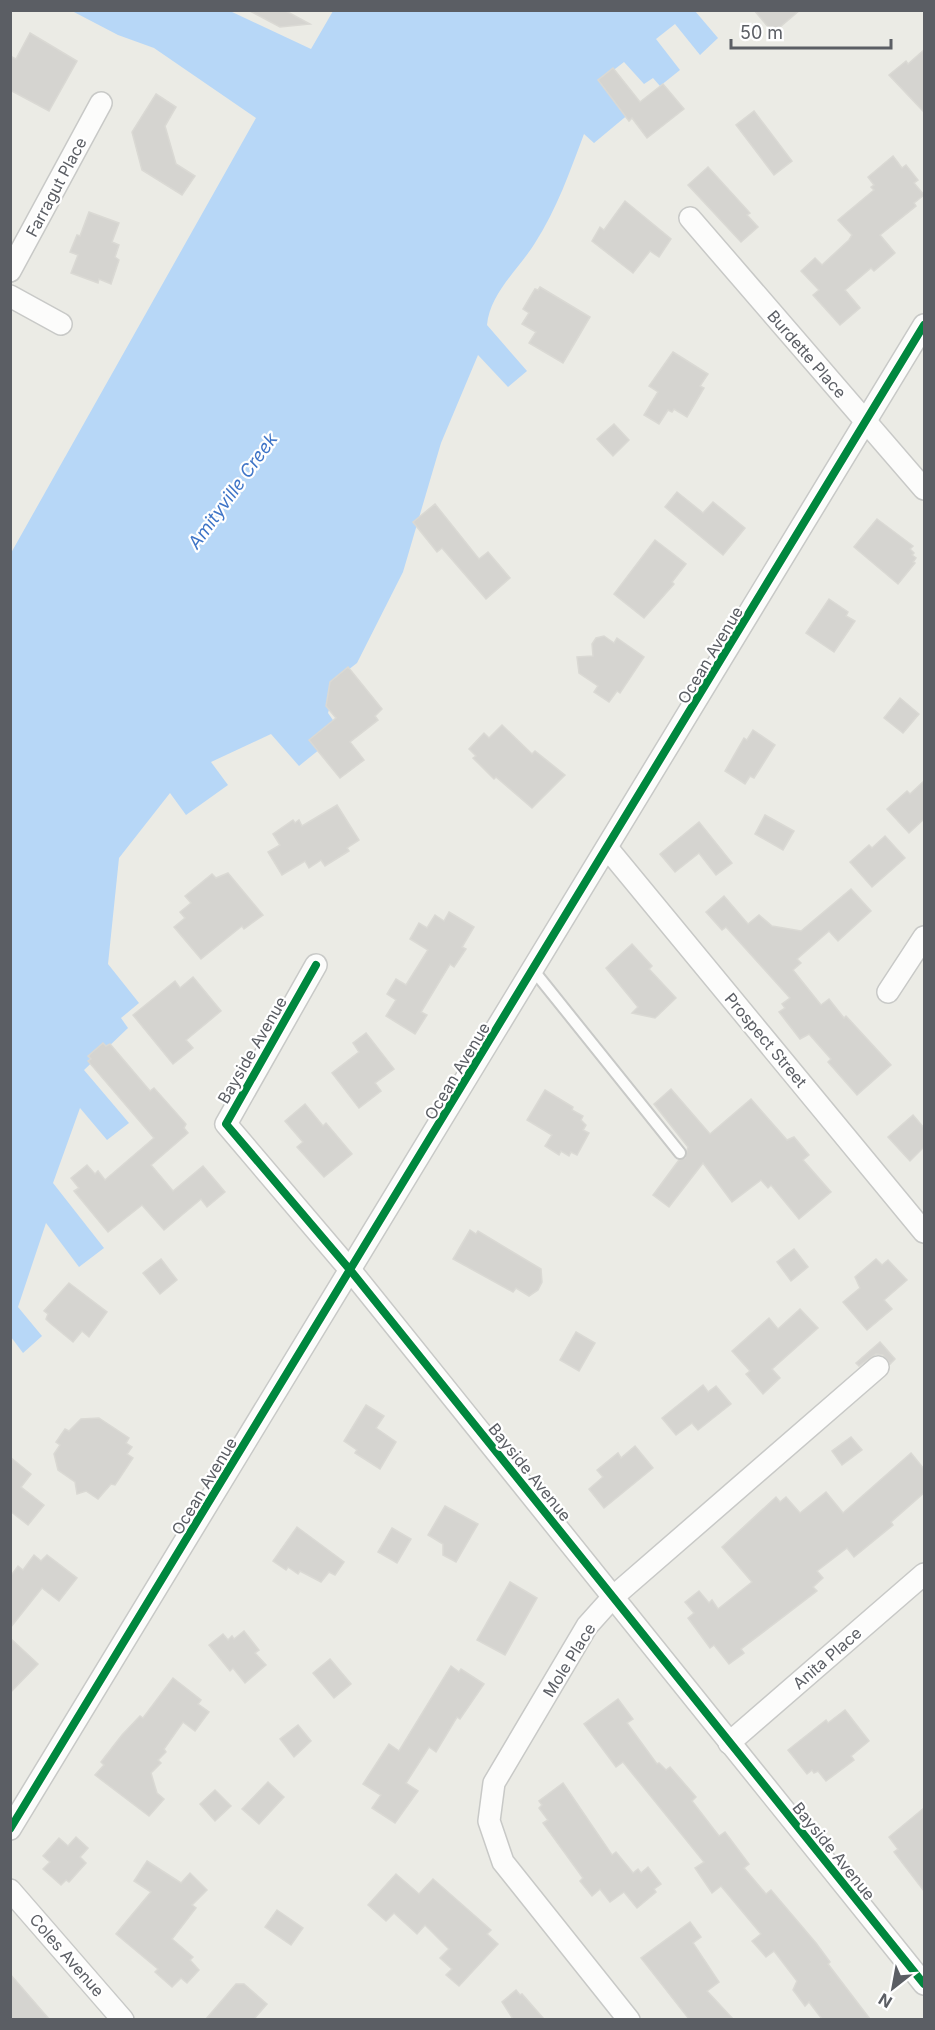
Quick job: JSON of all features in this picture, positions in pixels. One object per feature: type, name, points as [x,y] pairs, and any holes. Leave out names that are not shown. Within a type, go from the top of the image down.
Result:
[{"type":"street","name":"Farragut Place","points":[[10,271],[101,103]]},
{"type":"street","name":"Burdette Place","points":[[690,218],[924,489]]},
{"type":"street","points":[[10,296],[61,324]]},
{"type":"street","name":"Ocean Avenue","points":[[10,1829],[351,1272],[924,325]]},
{"type":"street","name":"Prospect Street","points":[[608,849],[924,1232]]},
{"type":"street","points":[[888,992],[924,937]]},
{"type":"street","name":"Bayside Avenue","points":[[316,965],[226,1124],[351,1272],[924,1984]]},
{"type":"street","name":"Mole Place","points":[[629,2019],[503,1862],[489,1821],[494,1783],[587,1626],[614,1597],[878,1367]]},
{"type":"street","name":"Anita Place","points":[[729,1743],[924,1574]]},
{"type":"street","name":"Coles Avenue","points":[[10,1890],[123,2019]]},
{"type":"lane","points":[[534,970],[680,1153]]},
{"type":"water","name":"Amityville Creek","points":[[72,11],[230,11],[311,49],[333,11],[695,11],[718,38],[700,55],[675,24],[656,39],[680,70],[660,86],[653,78],[644,84],[624,62],[602,79],[630,113],[594,143],[584,134],[550,217],[528,253],[499,292],[489,313],[487,325],[527,371],[508,387],[478,355],[441,443],[403,572],[357,663],[339,677],[328,713],[335,723],[320,749],[299,766],[271,734],[211,762],[228,785],[186,815],[170,793],[119,858],[108,964],[139,1003],[121,1018],[128,1028],[84,1070],[129,1123],[107,1140],[80,1108],[53,1183],[104,1248],[79,1267],[46,1223],[18,1307],[42,1336],[23,1353],[11,1337],[11,553],[256,118],[154,48],[118,35]]},
{"type":"building","points":[[248,10],[284,10],[310,24],[280,27]]},
{"type":"building","points":[[754,10],[800,10],[773,33]]},
{"type":"building","points":[[30,33],[77,61],[49,111],[10,90],[10,56],[16,59]]},
{"type":"building","points":[[924,50],[924,112],[889,75],[906,61],[908,64]]},
{"type":"building","points":[[613,68],[640,102],[663,84],[684,109],[647,138],[632,118],[629,121],[598,80]]},
{"type":"building","points":[[156,94],[176,107],[165,126],[176,164],[195,176],[182,195],[142,170],[132,132]]},
{"type":"building","points":[[754,111],[792,161],[774,175],[736,125]]},
{"type":"building","points":[[893,156],[902,168],[906,165],[918,180],[914,183],[924,195],[914,203],[916,206],[880,235],[895,253],[874,271],[871,268],[845,290],[860,308],[840,325],[813,295],[819,290],[801,271],[815,258],[822,265],[849,240],[852,235],[838,220],[874,190],[871,187],[874,185],[868,177]]},
{"type":"building","points":[[708,167],[750,213],[747,215],[758,227],[741,242],[688,185]]},
{"type":"building","points":[[625,201],[671,239],[659,257],[650,251],[633,273],[592,241],[600,227],[604,230]]},
{"type":"building","points":[[89,212],[119,223],[112,242],[119,245],[115,257],[119,260],[111,284],[99,279],[98,283],[71,273],[78,255],[70,252],[77,235],[80,236]]},
{"type":"building","points":[[540,287],[590,317],[563,363],[529,343],[536,332],[522,324],[529,313],[523,309],[535,289],[538,290]]},
{"type":"building","points":[[673,352],[708,374],[700,386],[704,388],[687,417],[674,409],[672,412],[668,410],[659,424],[644,415],[658,392],[649,386]]},
{"type":"building","points":[[614,424],[629,440],[613,456],[597,439]]},
{"type":"building","points":[[677,492],[703,513],[713,502],[745,528],[723,555],[665,507]]},
{"type":"building","points":[[435,504],[479,559],[488,552],[510,578],[486,599],[442,548],[437,552],[413,522]]},
{"type":"building","points":[[877,519],[913,546],[910,549],[916,558],[913,562],[915,563],[898,584],[854,547]]},
{"type":"building","points":[[655,540],[686,564],[672,582],[674,584],[644,618],[614,594]]},
{"type":"building","points":[[829,599],[848,612],[846,616],[855,621],[834,652],[806,633]]},
{"type":"building","points":[[604,636],[614,643],[617,638],[644,657],[620,693],[617,691],[609,702],[594,692],[598,686],[579,673],[577,657],[593,656],[592,644],[596,638]]},
{"type":"building","points":[[348,667],[382,709],[375,716],[378,720],[350,742],[364,760],[340,778],[309,740],[336,718],[326,706],[330,682]]},
{"type":"building","points":[[900,698],[919,714],[903,733],[884,718]]},
{"type":"building","points":[[502,725],[532,754],[535,751],[565,775],[532,808],[496,777],[494,779],[473,758],[476,756],[469,749],[484,733],[489,738]]},
{"type":"building","points":[[753,730],[775,745],[754,778],[750,776],[745,784],[725,771],[744,738],[747,740]]},
{"type":"building","points":[[924,781],[924,819],[909,833],[887,809],[907,791],[910,794]]},
{"type":"building","points":[[337,805],[359,840],[347,848],[349,851],[325,866],[321,860],[309,868],[305,861],[282,875],[268,852],[280,845],[273,834],[293,820],[295,823],[299,820],[302,826]]},
{"type":"building","points":[[765,815],[794,831],[783,850],[755,834]]},
{"type":"building","points":[[699,822],[732,863],[716,875],[699,853],[675,872],[660,854]]},
{"type":"building","points":[[885,836],[905,858],[872,887],[850,862],[869,845],[872,848]]},
{"type":"building","points":[[228,873],[263,915],[244,929],[242,926],[201,959],[174,927],[185,918],[180,912],[191,903],[185,896],[212,874],[216,878]]},
{"type":"building","points":[[851,889],[871,911],[838,941],[829,931],[797,959],[801,963],[793,970],[821,1005],[829,999],[844,1018],[846,1016],[891,1065],[857,1095],[828,1062],[831,1059],[809,1034],[800,1039],[779,1012],[785,1008],[782,1004],[790,998],[726,927],[722,930],[706,912],[724,896],[748,924],[759,915],[772,926],[801,931]]},
{"type":"building","points":[[449,912],[474,927],[462,947],[466,949],[454,967],[450,964],[421,1012],[427,1015],[415,1034],[386,1016],[396,1000],[387,994],[396,979],[406,985],[428,950],[410,939],[419,923],[427,928],[435,915],[444,921]]},
{"type":"building","points":[[632,944],[652,966],[649,969],[676,998],[655,1018],[632,1013],[638,1007],[606,968]]},
{"type":"building","points":[[193,977],[221,1011],[186,1040],[193,1048],[173,1064],[133,1015],[175,981],[180,988]]},
{"type":"building","points":[[366,1033],[394,1069],[375,1083],[381,1091],[359,1108],[332,1073],[359,1052],[353,1043]]},
{"type":"building","points":[[103,1043],[106,1046],[110,1044],[150,1091],[154,1088],[186,1124],[184,1128],[188,1133],[151,1165],[173,1191],[203,1166],[225,1192],[207,1207],[201,1199],[164,1230],[142,1205],[108,1232],[74,1191],[79,1188],[71,1178],[87,1165],[95,1174],[98,1171],[105,1180],[154,1138],[88,1061],[91,1059],[88,1056]]},
{"type":"building","points":[[671,1089],[710,1134],[751,1099],[787,1140],[794,1137],[809,1155],[803,1160],[831,1192],[799,1219],[771,1185],[768,1188],[761,1180],[732,1202],[703,1163],[669,1207],[653,1195],[679,1160],[685,1158],[688,1147],[654,1104]]},
{"type":"building","points":[[545,1090],[583,1116],[581,1120],[586,1125],[583,1130],[589,1133],[577,1155],[571,1152],[569,1156],[561,1151],[559,1155],[545,1146],[552,1135],[527,1120]]},
{"type":"building","points":[[305,1104],[323,1126],[326,1123],[352,1154],[324,1177],[297,1147],[303,1142],[285,1121]]},
{"type":"building","points":[[913,1115],[924,1128],[924,1147],[910,1161],[888,1137]]},
{"type":"building","points":[[470,1230],[476,1234],[478,1231],[541,1269],[542,1282],[538,1290],[529,1296],[516,1288],[513,1292],[453,1259]]},
{"type":"building","points":[[794,1249],[808,1267],[791,1281],[777,1262]]},
{"type":"building","points":[[161,1259],[177,1280],[160,1294],[143,1273]]},
{"type":"building","points":[[876,1259],[882,1265],[888,1260],[907,1280],[884,1300],[892,1309],[867,1330],[843,1302],[860,1288],[855,1277]]},
{"type":"building","points":[[69,1283],[107,1312],[89,1337],[82,1331],[73,1342],[46,1319],[48,1314],[44,1311]]},
{"type":"building","points":[[800,1309],[818,1328],[772,1369],[780,1378],[763,1394],[746,1374],[750,1371],[732,1351],[769,1318],[778,1329]]},
{"type":"building","points":[[576,1332],[595,1343],[579,1371],[560,1360]]},
{"type":"building","points":[[880,1342],[895,1359],[890,1364],[883,1355],[876,1354],[859,1366],[856,1363]]},
{"type":"building","points":[[703,1385],[708,1392],[716,1386],[731,1404],[698,1430],[692,1423],[676,1435],[662,1418]]},
{"type":"building","points":[[366,1405],[384,1416],[376,1428],[396,1442],[380,1469],[355,1453],[357,1450],[344,1441]]},
{"type":"building","points":[[99,1418],[129,1438],[126,1443],[132,1447],[127,1454],[133,1458],[115,1485],[111,1484],[98,1499],[86,1491],[77,1494],[75,1482],[58,1470],[54,1454],[60,1445],[56,1442],[65,1429],[69,1431],[81,1419]]},
{"type":"building","points":[[851,1437],[862,1450],[842,1465],[832,1451]]},
{"type":"building","points":[[635,1446],[653,1468],[604,1508],[589,1489],[603,1477],[597,1470],[618,1453],[621,1458]]},
{"type":"building","points":[[911,1453],[924,1469],[924,1493],[891,1522],[893,1525],[854,1557],[847,1548],[817,1571],[823,1578],[813,1587],[817,1591],[741,1649],[744,1653],[729,1664],[714,1645],[710,1648],[688,1618],[694,1613],[685,1602],[699,1591],[709,1603],[712,1600],[718,1609],[752,1582],[722,1547],[776,1497],[780,1502],[786,1497],[800,1513],[826,1492],[843,1513]]},
{"type":"building","points":[[10,1457],[31,1474],[21,1487],[44,1505],[28,1525],[10,1511]]},
{"type":"building","points":[[445,1506],[478,1524],[456,1562],[443,1555],[443,1544],[428,1535]]},
{"type":"building","points":[[297,1527],[344,1562],[335,1575],[329,1572],[321,1582],[300,1571],[298,1574],[288,1567],[286,1570],[273,1561]]},
{"type":"building","points":[[392,1528],[411,1539],[397,1563],[378,1552]]},
{"type":"building","points":[[34,1555],[41,1561],[47,1555],[77,1578],[59,1601],[42,1588],[10,1628],[10,1577],[18,1566],[23,1570]]},
{"type":"building","points":[[510,1582],[537,1598],[505,1655],[477,1640]]},
{"type":"building","points":[[244,1631],[259,1650],[255,1653],[266,1665],[245,1683],[233,1668],[230,1671],[209,1645],[223,1634],[228,1640],[232,1636],[234,1639]]},
{"type":"building","points":[[10,1638],[38,1664],[10,1693]]},
{"type":"building","points":[[330,1659],[351,1684],[334,1698],[313,1673]]},
{"type":"building","points":[[451,1666],[459,1672],[461,1669],[484,1684],[460,1719],[457,1717],[436,1752],[429,1747],[406,1783],[418,1791],[395,1823],[372,1808],[381,1795],[363,1784],[389,1744],[399,1751]]},
{"type":"building","points":[[173,1678],[201,1700],[198,1704],[209,1712],[195,1731],[183,1722],[164,1749],[166,1752],[158,1760],[161,1763],[151,1773],[157,1793],[164,1799],[149,1816],[95,1775],[104,1765],[101,1762],[122,1735],[140,1716],[143,1718]]},
{"type":"building","points":[[618,1699],[633,1719],[627,1723],[657,1764],[659,1763],[666,1770],[670,1767],[696,1797],[692,1801],[719,1836],[725,1832],[749,1864],[744,1868],[766,1894],[771,1890],[816,1943],[830,1962],[828,1964],[870,2019],[822,2019],[809,2002],[805,2006],[793,1990],[797,1981],[774,1951],[766,1957],[752,1941],[761,1934],[721,1886],[712,1893],[695,1868],[704,1862],[623,1762],[616,1767],[584,1724]]},
{"type":"building","points":[[845,1710],[869,1741],[851,1756],[854,1760],[826,1781],[818,1771],[814,1773],[812,1770],[807,1774],[788,1750],[826,1720],[828,1723]]},
{"type":"building","points":[[298,1725],[311,1741],[294,1757],[280,1739]]},
{"type":"building","points":[[268,1782],[284,1797],[259,1824],[242,1809]]},
{"type":"building","points":[[563,1783],[612,1855],[616,1852],[633,1873],[638,1869],[641,1873],[648,1867],[661,1884],[654,1889],[656,1892],[637,1908],[624,1892],[610,1902],[600,1889],[592,1896],[580,1881],[583,1878],[543,1823],[548,1820],[539,1808],[542,1805],[539,1801]]},
{"type":"building","points":[[215,1790],[231,1806],[215,1821],[200,1804]]},
{"type":"building","points":[[924,1808],[924,1891],[894,1852],[898,1849],[889,1837]]},
{"type":"building","points":[[76,1837],[88,1848],[80,1857],[86,1863],[69,1882],[66,1880],[61,1885],[43,1869],[50,1862],[43,1856],[59,1838],[68,1846]]},
{"type":"building","points":[[147,1861],[181,1883],[190,1873],[207,1890],[192,1905],[196,1908],[172,1939],[193,1957],[190,1960],[199,1970],[187,1983],[181,1978],[172,1987],[155,1972],[158,1969],[116,1934],[151,1892],[134,1881]]},
{"type":"building","points":[[396,1874],[419,1894],[433,1879],[491,1930],[487,1934],[498,1944],[459,1986],[446,1975],[452,1969],[440,1958],[449,1949],[425,1925],[417,1934],[394,1913],[386,1921],[368,1905]]},
{"type":"building","points":[[277,1910],[303,1928],[291,1945],[265,1927]]},
{"type":"building","points":[[690,1922],[701,1937],[693,1943],[719,1982],[707,1991],[733,2019],[689,2019],[641,1958]]},
{"type":"building","points":[[10,1974],[49,2019],[10,2019]]},
{"type":"building","points":[[236,1984],[244,1984],[267,2004],[254,2019],[206,2019]]},
{"type":"building","points":[[516,1990],[544,2019],[513,2019],[502,2002]]},
{"type":"cycle path","points":[[10,1829],[924,325]]},
{"type":"cycle path","points":[[316,965],[226,1124],[351,1271],[924,1984]]}]
